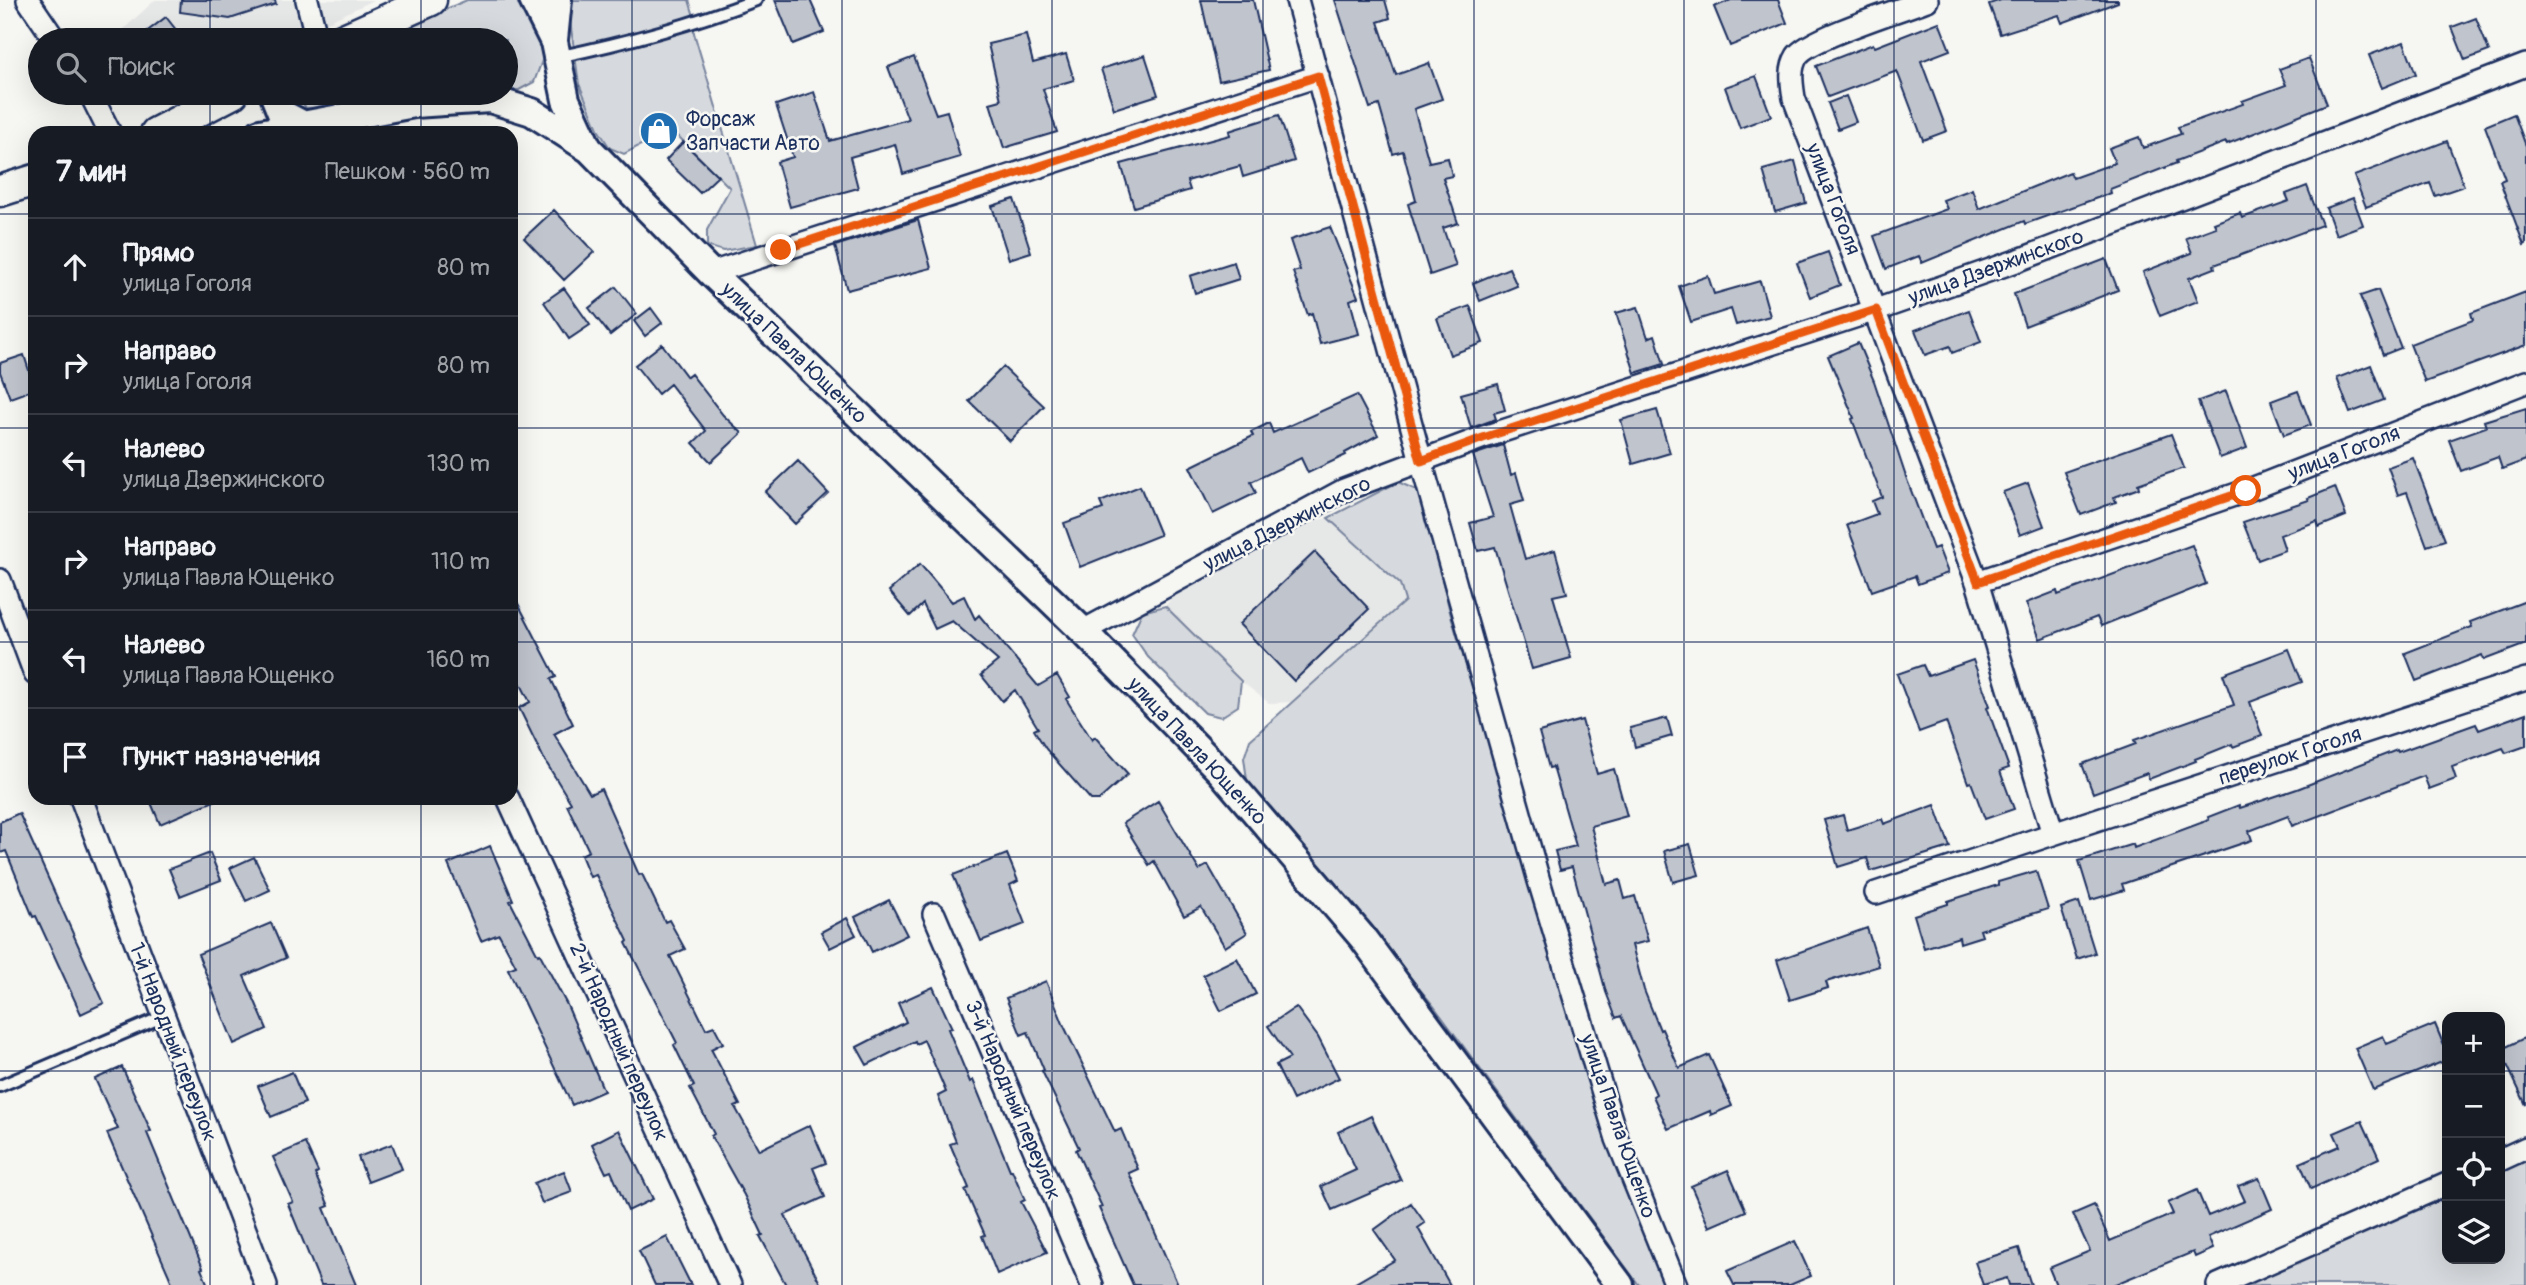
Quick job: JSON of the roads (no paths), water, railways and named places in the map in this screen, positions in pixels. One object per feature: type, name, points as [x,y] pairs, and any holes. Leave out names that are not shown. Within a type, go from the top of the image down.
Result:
[{"type":"main road","points":[[368,28],[431,0]]},
{"type":"main road","points":[[169,126],[210,105]]},
{"type":"main road","points":[[0,191],[28,182]]},
{"type":"street","points":[[28,0],[47,28]]},
{"type":"street","points":[[307,0],[314,28]]},
{"type":"street","points":[[533,0],[556,50],[566,100],[589,149]]},
{"type":"street","points":[[556,50],[558,0]]},
{"type":"street","name":"улица Павла Ющенко","points":[[1297,0],[1421,461],[1539,880],[1614,1126],[1676,1285]]},
{"type":"street","name":"улица Гоголя","points":[[1927,0],[1821,40],[1798,54],[1791,72],[1794,98],[1978,582],[2246,491],[2526,382]]},
{"type":"street","name":"улица Дзержинского","points":[[1083,631],[1343,490],[1497,433],[1876,310],[2032,255],[2526,65]]},
{"type":"street","name":"улица Павла Ющенко","points":[[711,274],[1318,76]]},
{"type":"street","points":[[96,105],[106,126]]},
{"type":"street","points":[[278,105],[281,113],[304,125]]},
{"type":"street","points":[[298,126],[409,105]]},
{"type":"street","points":[[509,105],[532,112],[589,149]]},
{"type":"street","name":"улица Павла Ющенко","points":[[589,149],[711,274],[1083,631],[1221,772],[1362,937],[1620,1285]]},
{"type":"street","points":[[0,580],[28,655]]},
{"type":"street","points":[[1978,582],[2053,834]]},
{"type":"street","name":"переулок Гоголя","points":[[1876,893],[2526,679]]},
{"type":"street","name":"1-й Народный переулок","points":[[84,805],[266,1285]]},
{"type":"street","name":"2-й Народный переулок","points":[[511,805],[730,1285]]},
{"type":"street","name":"3-й Народный переулок","points":[[934,914],[1092,1285]]},
{"type":"street","points":[[2505,1158],[2526,1148]]},
{"type":"street","points":[[2218,1285],[2442,1186]]},
{"type":"lane","points":[[556,50],[649,35],[711,17],[756,0]]},
{"type":"lane","points":[[0,1086],[162,1017]]},
{"type":"place","name":"Форсаж Запчасти Авто","points":[[659,131]]}]
